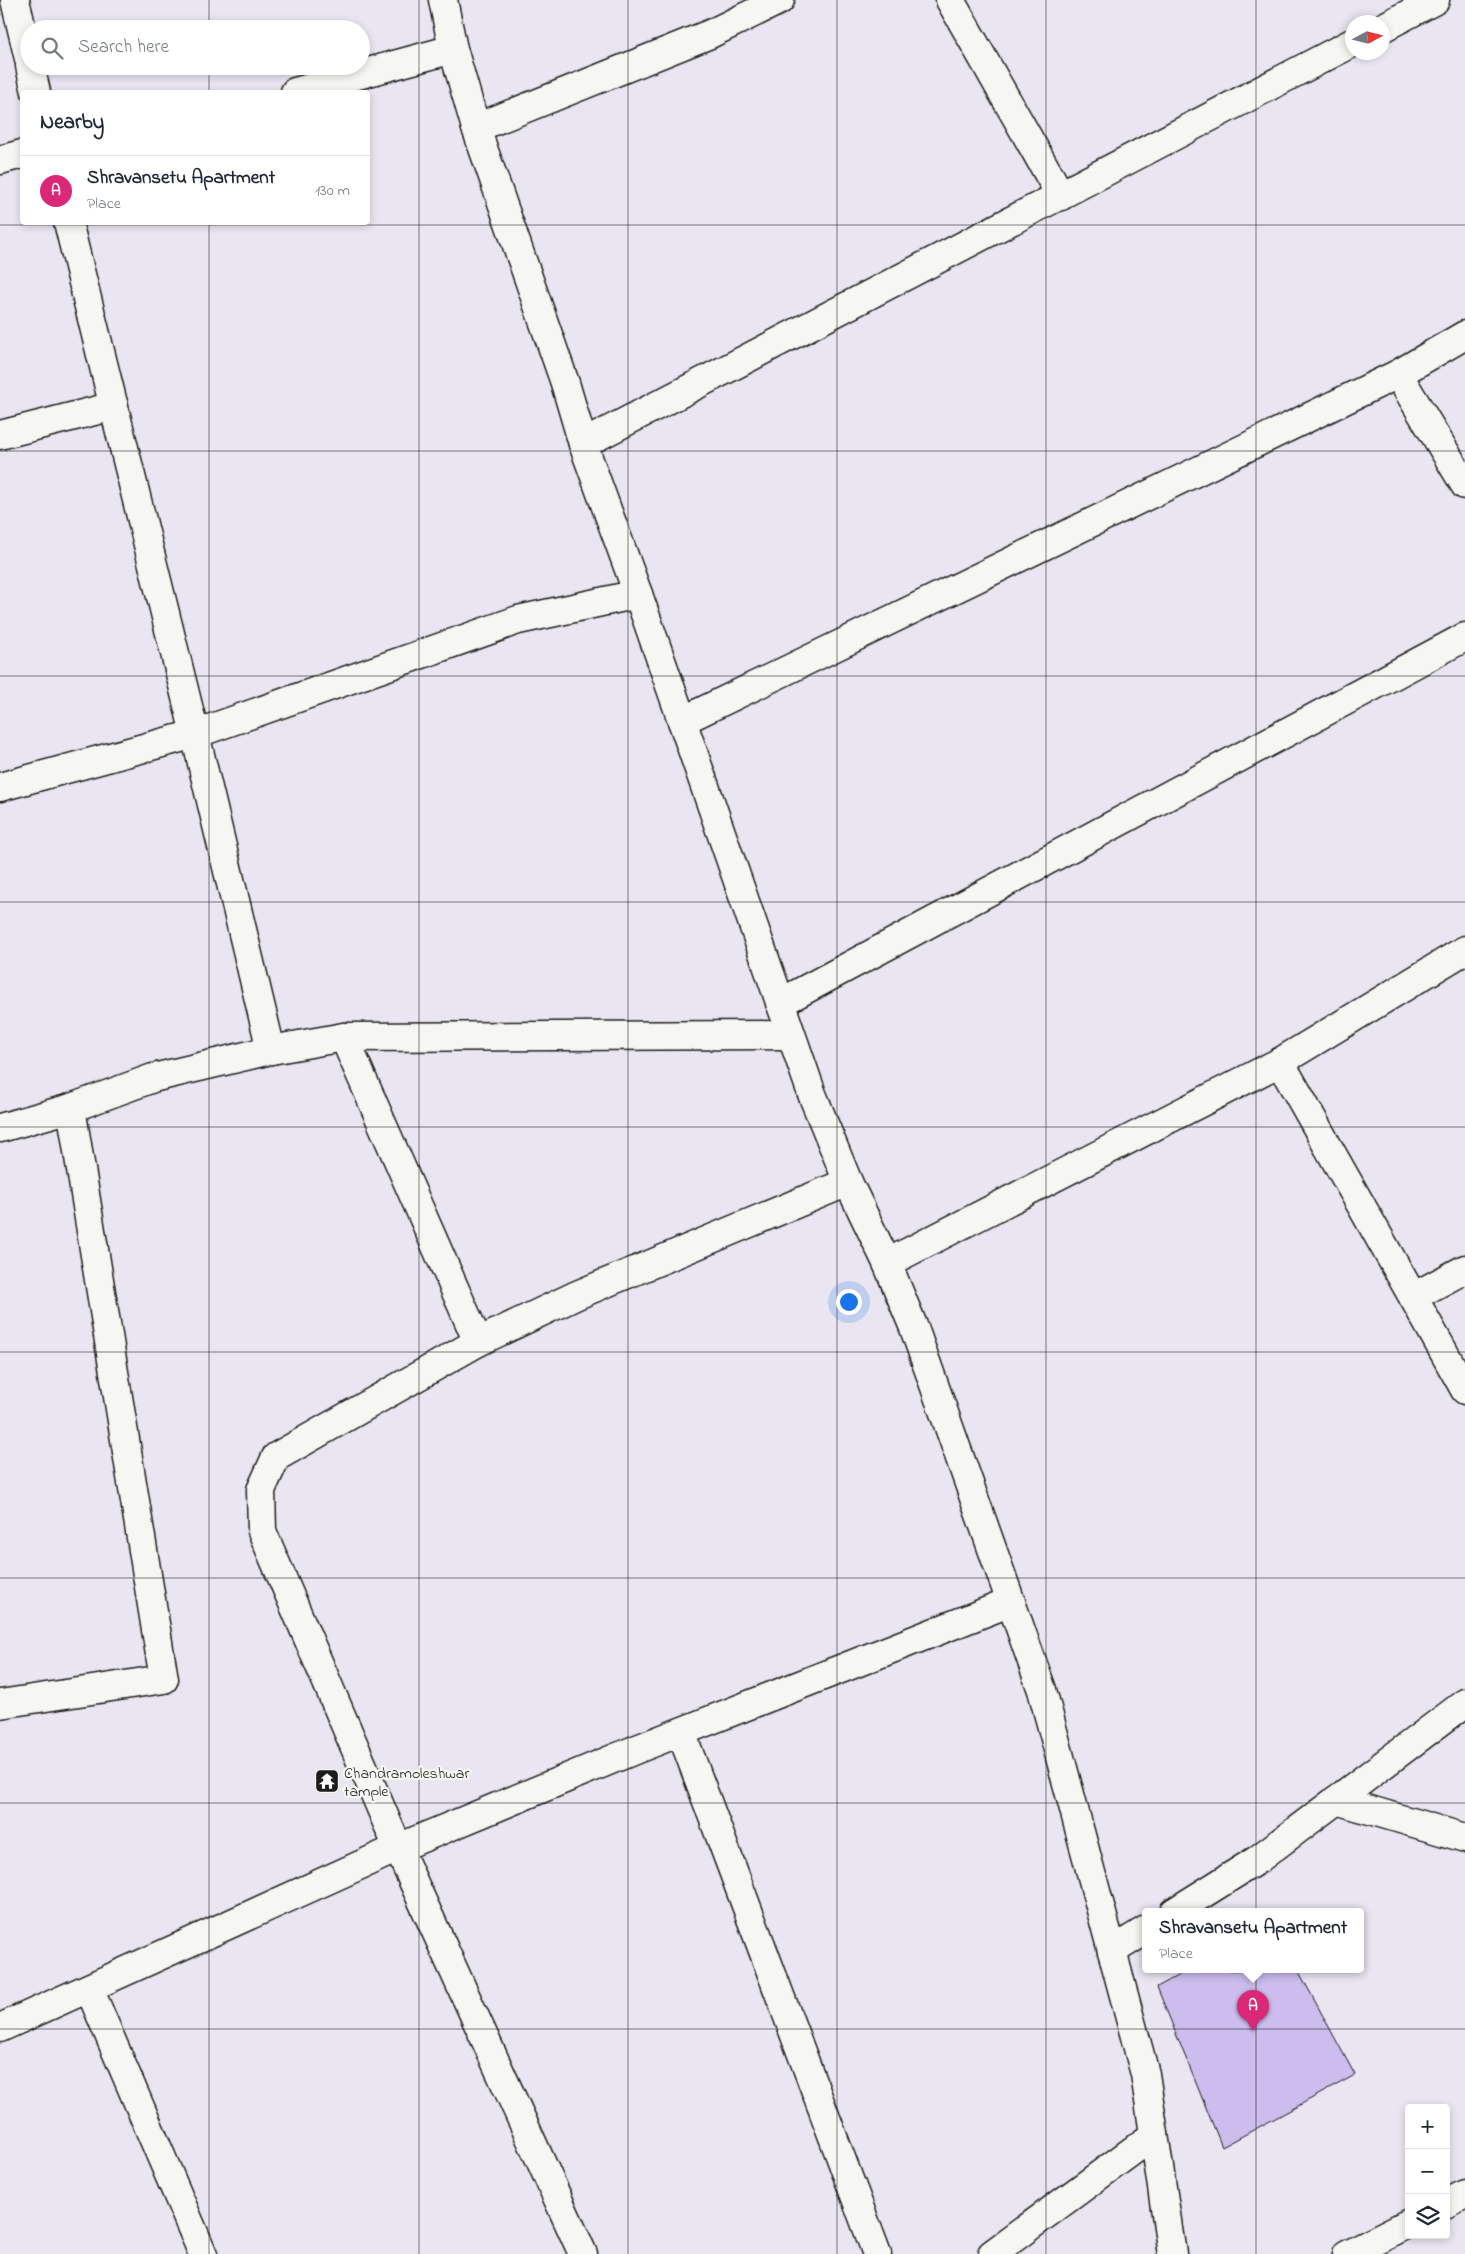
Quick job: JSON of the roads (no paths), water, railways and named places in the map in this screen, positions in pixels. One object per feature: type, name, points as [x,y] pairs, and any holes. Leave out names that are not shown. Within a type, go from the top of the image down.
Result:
[{"type":"street","points":[[15,0],[20,21]]},
{"type":"street","points":[[443,0],[454,49],[476,128],[564,383],[583,444],[638,594],[791,1035],[812,1094],[848,1182],[887,1263],[914,1328],[1042,1690],[1145,2074],[1172,2254]]},
{"type":"street","points":[[476,128],[710,34],[780,0]]},
{"type":"street","points":[[950,0],[1061,196]]},
{"type":"street","points":[[1390,24],[1435,0]]},
{"type":"street","points":[[583,444],[1345,47]]},
{"type":"street","points":[[370,72],[454,49]]},
{"type":"street","points":[[32,75],[36,90]]},
{"type":"street","points":[[301,90],[357,75]]},
{"type":"street","points":[[0,160],[20,155]]},
{"type":"street","points":[[69,225],[196,734],[271,1050]]},
{"type":"street","points":[[682,721],[1398,374],[1465,334]]},
{"type":"street","points":[[1398,374],[1465,485]]},
{"type":"street","points":[[0,435],[114,406]]},
{"type":"street","points":[[0,787],[196,734],[518,620],[638,594]]},
{"type":"street","points":[[780,1003],[1465,637]]},
{"type":"street","points":[[887,1263],[1280,1062],[1465,950]]},
{"type":"street","points":[[0,1128],[71,1108],[153,1078],[271,1050],[344,1037],[791,1035]]},
{"type":"street","points":[[344,1037],[478,1342]]},
{"type":"street","points":[[1280,1062],[1465,1390]]},
{"type":"street","points":[[0,1704],[164,1679],[71,1108]]},
{"type":"street","points":[[583,2254],[398,1848],[262,1531],[260,1490],[276,1457],[478,1342],[577,1294],[848,1182]]},
{"type":"street","points":[[1413,1297],[1465,1269]]},
{"type":"street","points":[[0,2028],[398,1848],[681,1732],[1011,1602]]},
{"type":"street","points":[[1180,1908],[1257,1860],[1465,1702]]},
{"type":"street","points":[[681,1732],[877,2254]]},
{"type":"street","points":[[1336,1800],[1465,1838]]},
{"type":"street","points":[[1112,1951],[1142,1932]]},
{"type":"street","points":[[89,1988],[203,2254]]},
{"type":"street","points":[[992,2254],[1154,2135]]},
{"type":"street","points":[[1450,2202],[1465,2194]]},
{"type":"street","points":[[1347,2254],[1405,2225]]},
{"type":"place","name":"Chandramoleshwar tample","points":[[327,1781]]},
{"type":"place","name":"Shravansetu Apartment","points":[[1253,2031]]}]
